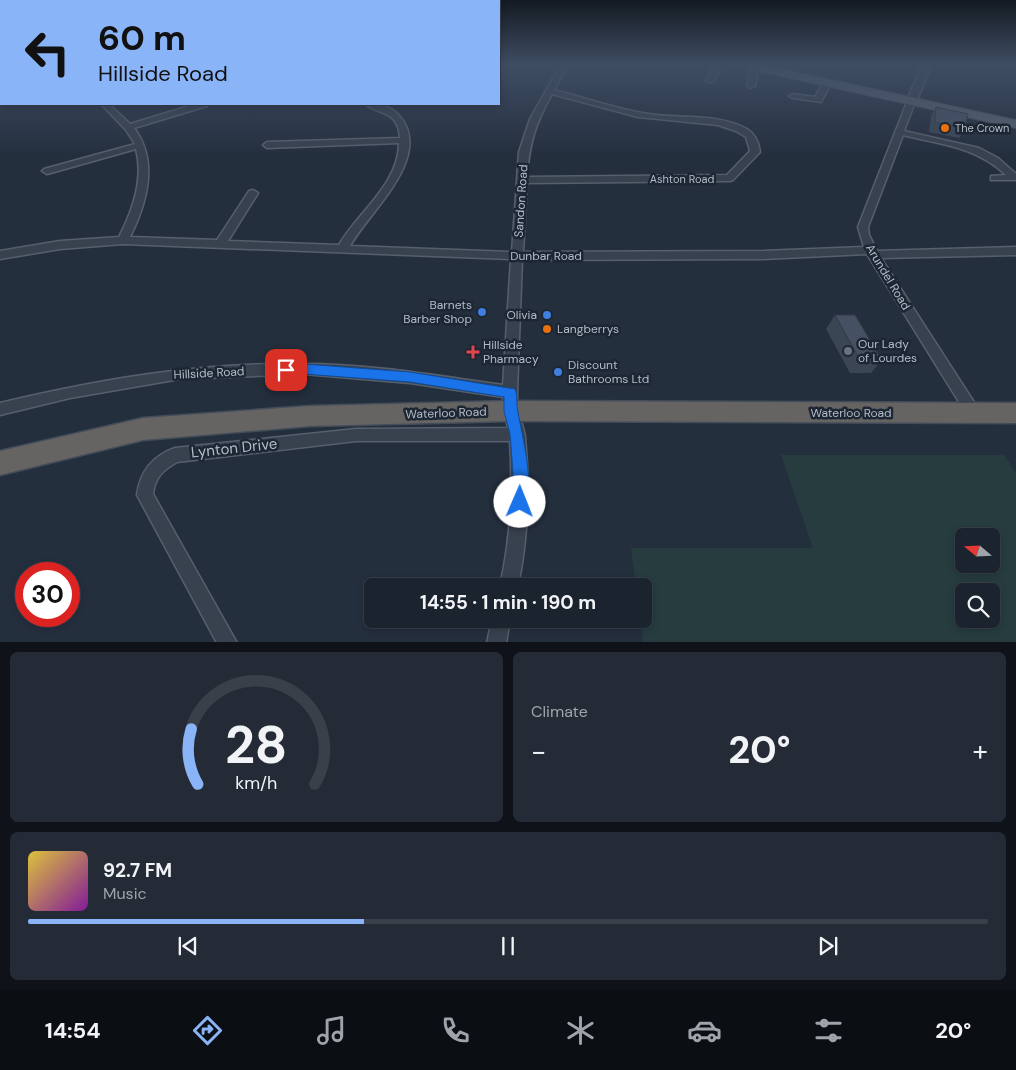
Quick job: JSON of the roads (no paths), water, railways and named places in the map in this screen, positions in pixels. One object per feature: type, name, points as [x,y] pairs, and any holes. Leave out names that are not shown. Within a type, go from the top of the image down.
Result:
[{"type":"highway","name":"Waterloo Road","points":[[0,463],[143,429],[310,416],[513,412],[1016,413]]},
{"type":"main road","points":[[880,95],[1016,124]]},
{"type":"street","name":"Sandon Road","points":[[511,578],[519,516],[520,473],[513,412],[517,256],[524,152],[534,119],[548,95]]},
{"type":"street","name":"Ashton Road","points":[[523,180],[730,178],[755,152],[755,144],[750,136],[741,129],[719,122],[654,118],[632,114],[564,95]]},
{"type":"street","points":[[793,96],[818,100],[821,95]]},
{"type":"street","points":[[911,102],[914,95]]},
{"type":"street","name":"Arundel Road","points":[[911,102],[863,227],[864,235],[871,252],[974,414]]},
{"type":"street","points":[[106,105],[128,127],[140,145],[144,179],[130,227],[123,240]]},
{"type":"street","points":[[128,127],[201,105]]},
{"type":"street","points":[[343,248],[348,236],[368,213],[395,173],[402,156],[403,130],[395,115],[371,105]]},
{"type":"street","points":[[899,132],[976,150],[995,160],[1015,177]]},
{"type":"street","points":[[268,145],[404,140]]},
{"type":"street","points":[[47,171],[140,145]]},
{"type":"street","points":[[994,178],[1015,177]]},
{"type":"street","points":[[221,243],[253,193]]},
{"type":"street","name":"Dunbar Road","points":[[0,255],[60,245],[123,240],[517,256],[1016,251]]},
{"type":"street","name":"Hillside Road","points":[[0,410],[70,392],[180,374],[304,369],[410,377],[513,412]]},
{"type":"street","name":"Lynton Drive","points":[[228,642],[144,496],[146,481],[157,465],[175,455],[356,435],[513,412]]},
{"type":"street","points":[[496,642],[499,628]]},
{"type":"place","name":"The Crown","points":[[945,128]]},
{"type":"place","name":"Barnets Barber Shop","points":[[482,312]]},
{"type":"place","name":"Olivia","points":[[547,315]]},
{"type":"place","name":"Langberrys","points":[[547,329]]},
{"type":"place","name":"Our Lady of Lourdes","points":[[848,351]]},
{"type":"place","name":"Hillside Pharmacy","points":[[473,352]]},
{"type":"place","name":"Discount Bathrooms Ltd","points":[[558,372]]}]
